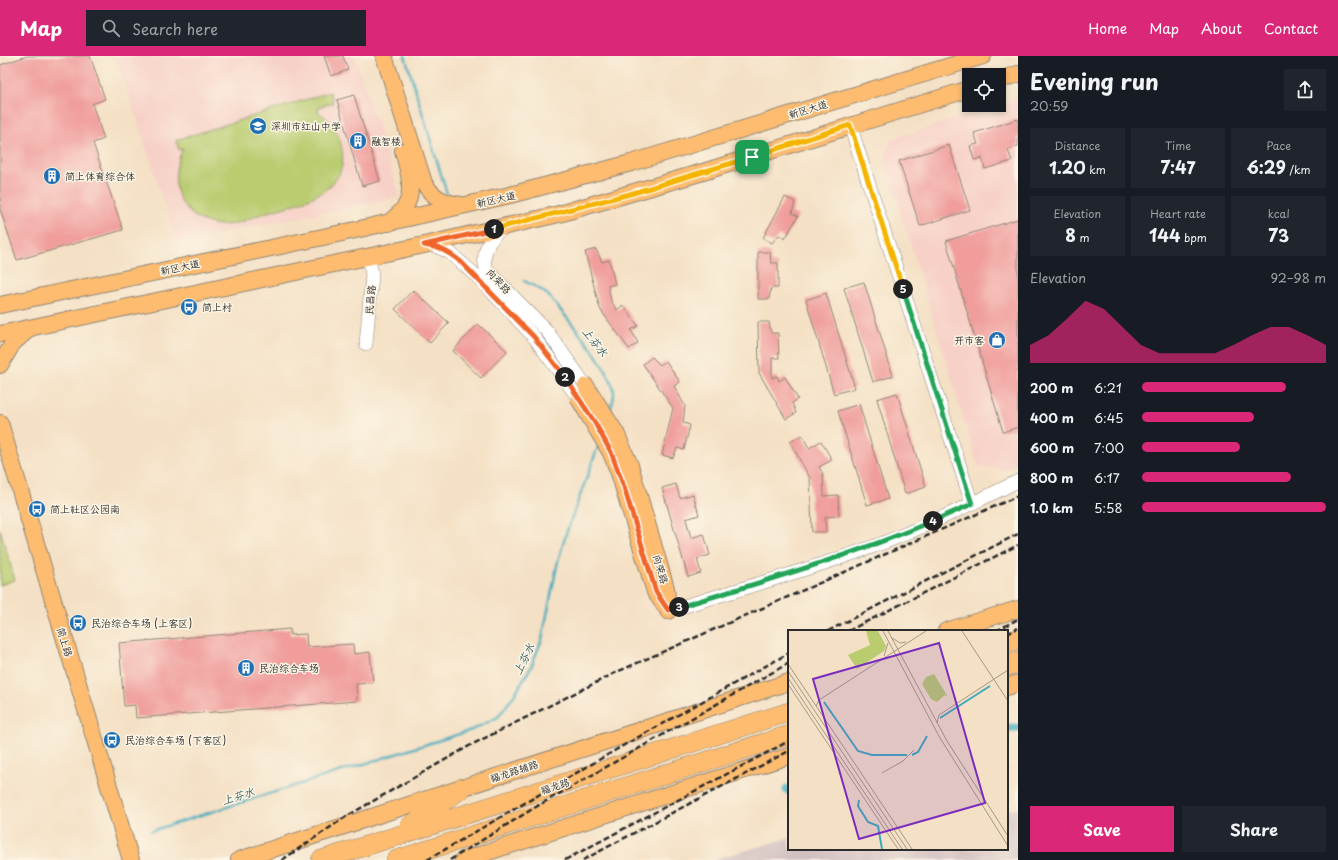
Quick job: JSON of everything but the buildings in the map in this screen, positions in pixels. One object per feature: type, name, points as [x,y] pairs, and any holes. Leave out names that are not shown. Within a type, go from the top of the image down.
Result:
[{"type":"highway","points":[[1008,643],[1018,639]]},
{"type":"highway","points":[[1008,666],[1018,662]]},
{"type":"highway","name":"福龙路","points":[[321,860],[788,712]]},
{"type":"highway","points":[[396,860],[788,735]]},
{"type":"highway","points":[[398,836],[462,788]]},
{"type":"main road","points":[[373,56],[406,160],[410,186],[409,196],[405,207],[389,223]]},
{"type":"main road","points":[[384,56],[424,183],[429,191],[447,203],[466,206]]},
{"type":"main road","name":"新区大道","points":[[0,305],[466,206],[631,163],[969,58],[983,56]]},
{"type":"main road","points":[[1006,78],[1018,74]]},
{"type":"main road","points":[[0,334],[502,228],[630,194],[962,91]]},
{"type":"main road","points":[[0,295],[25,300]]},
{"type":"main road","points":[[0,364],[13,343],[33,327]]},
{"type":"main road","name":"向荣路","points":[[583,392],[616,432],[630,464],[666,588],[668,610]]},
{"type":"main road","name":"向荣路","points":[[583,392],[611,452],[624,487],[656,592],[668,610]]},
{"type":"main road","name":"简上路","points":[[0,423],[131,860]]},
{"type":"main road","name":"简上路","points":[[0,461],[119,860]]},
{"type":"main road","points":[[949,630],[1018,609]]},
{"type":"main road","name":"福龙路辅路","points":[[239,860],[788,682]]},
{"type":"main road","points":[[1008,687],[1018,683]]},
{"type":"main road","points":[[463,860],[788,756]]},
{"type":"street","points":[[850,125],[972,504]]},
{"type":"street","name":"向荣路","points":[[502,228],[493,235],[485,251],[484,261],[486,270],[547,331],[583,392]]},
{"type":"street","name":"向荣路","points":[[424,245],[435,246],[449,252],[480,279],[583,392]]},
{"type":"street","name":"民昌路","points":[[366,344],[372,274],[368,256]]},
{"type":"street","points":[[668,610],[817,566],[883,542],[972,504],[1018,481]]},
{"type":"shaded area","name":"深圳市红山中学","points":[[116,56],[355,56],[400,197],[177,242]]},
{"type":"shaded area","points":[[1018,98],[1018,464],[1005,470],[978,466],[884,157],[893,139],[975,112],[1006,112],[1006,102]]},
{"type":"shaded area","points":[[1008,809],[1018,809],[1018,860],[712,860],[788,838],[788,850],[1008,850]]},
{"type":"green space","points":[[330,92],[333,103],[319,107],[318,112],[327,118],[338,135],[343,161],[339,174],[331,185],[307,200],[226,225],[207,222],[195,217],[186,209],[180,199],[176,187],[178,162],[183,149],[179,150],[176,140]]},
{"type":"green space","points":[[0,529],[15,580],[0,585]]},
{"type":"waterway","name":"上芬水","points":[[405,56],[447,194]]},
{"type":"waterway","name":"上芬水","points":[[524,281],[548,295],[587,342],[606,370],[612,383],[614,393],[610,411]]},
{"type":"waterway","name":"上芬水","points":[[151,831],[472,730],[498,717],[513,697],[531,667],[542,639],[558,561],[567,531],[599,444]]},
{"type":"waterway","points":[[1008,728],[1018,728]]},
{"type":"railway","points":[[282,860],[347,816],[471,745],[619,671],[1018,496]]},
{"type":"railway","points":[[830,630],[1018,534]]},
{"type":"railway","points":[[850,630],[1018,545]]},
{"type":"railway","points":[[998,630],[1018,619]]},
{"type":"railway","points":[[1008,633],[1018,628]]},
{"type":"railway","points":[[427,860],[626,744],[788,654]]},
{"type":"railway","points":[[450,860],[534,808],[788,664]]},
{"type":"railway","points":[[565,860],[788,742]]},
{"type":"railway","points":[[583,860],[788,752]]},
{"type":"place","name":"深圳市红山中学","points":[[258,126]]},
{"type":"place","name":"融智楼","points":[[358,141]]},
{"type":"place","name":"简上体育综合体","points":[[52,176]]},
{"type":"place","name":"简上村","points":[[189,307]]},
{"type":"place","name":"开市客","points":[[997,340]]},
{"type":"place","name":"简上社区公园南","points":[[37,509]]},
{"type":"place","name":"民治综合车场 (上客区)","points":[[78,623]]},
{"type":"place","name":"民治综合车场","points":[[246,668]]},
{"type":"place","name":"民治综合车场 (下客区)","points":[[112,740]]},
{"type":"route","points":[[850,125],[972,504],[883,542],[817,566],[668,610],[656,592],[624,487],[611,452],[595,423],[558,367],[534,337],[480,279],[449,252],[435,246],[424,245],[559,214],[752,157],[850,125]]}]
